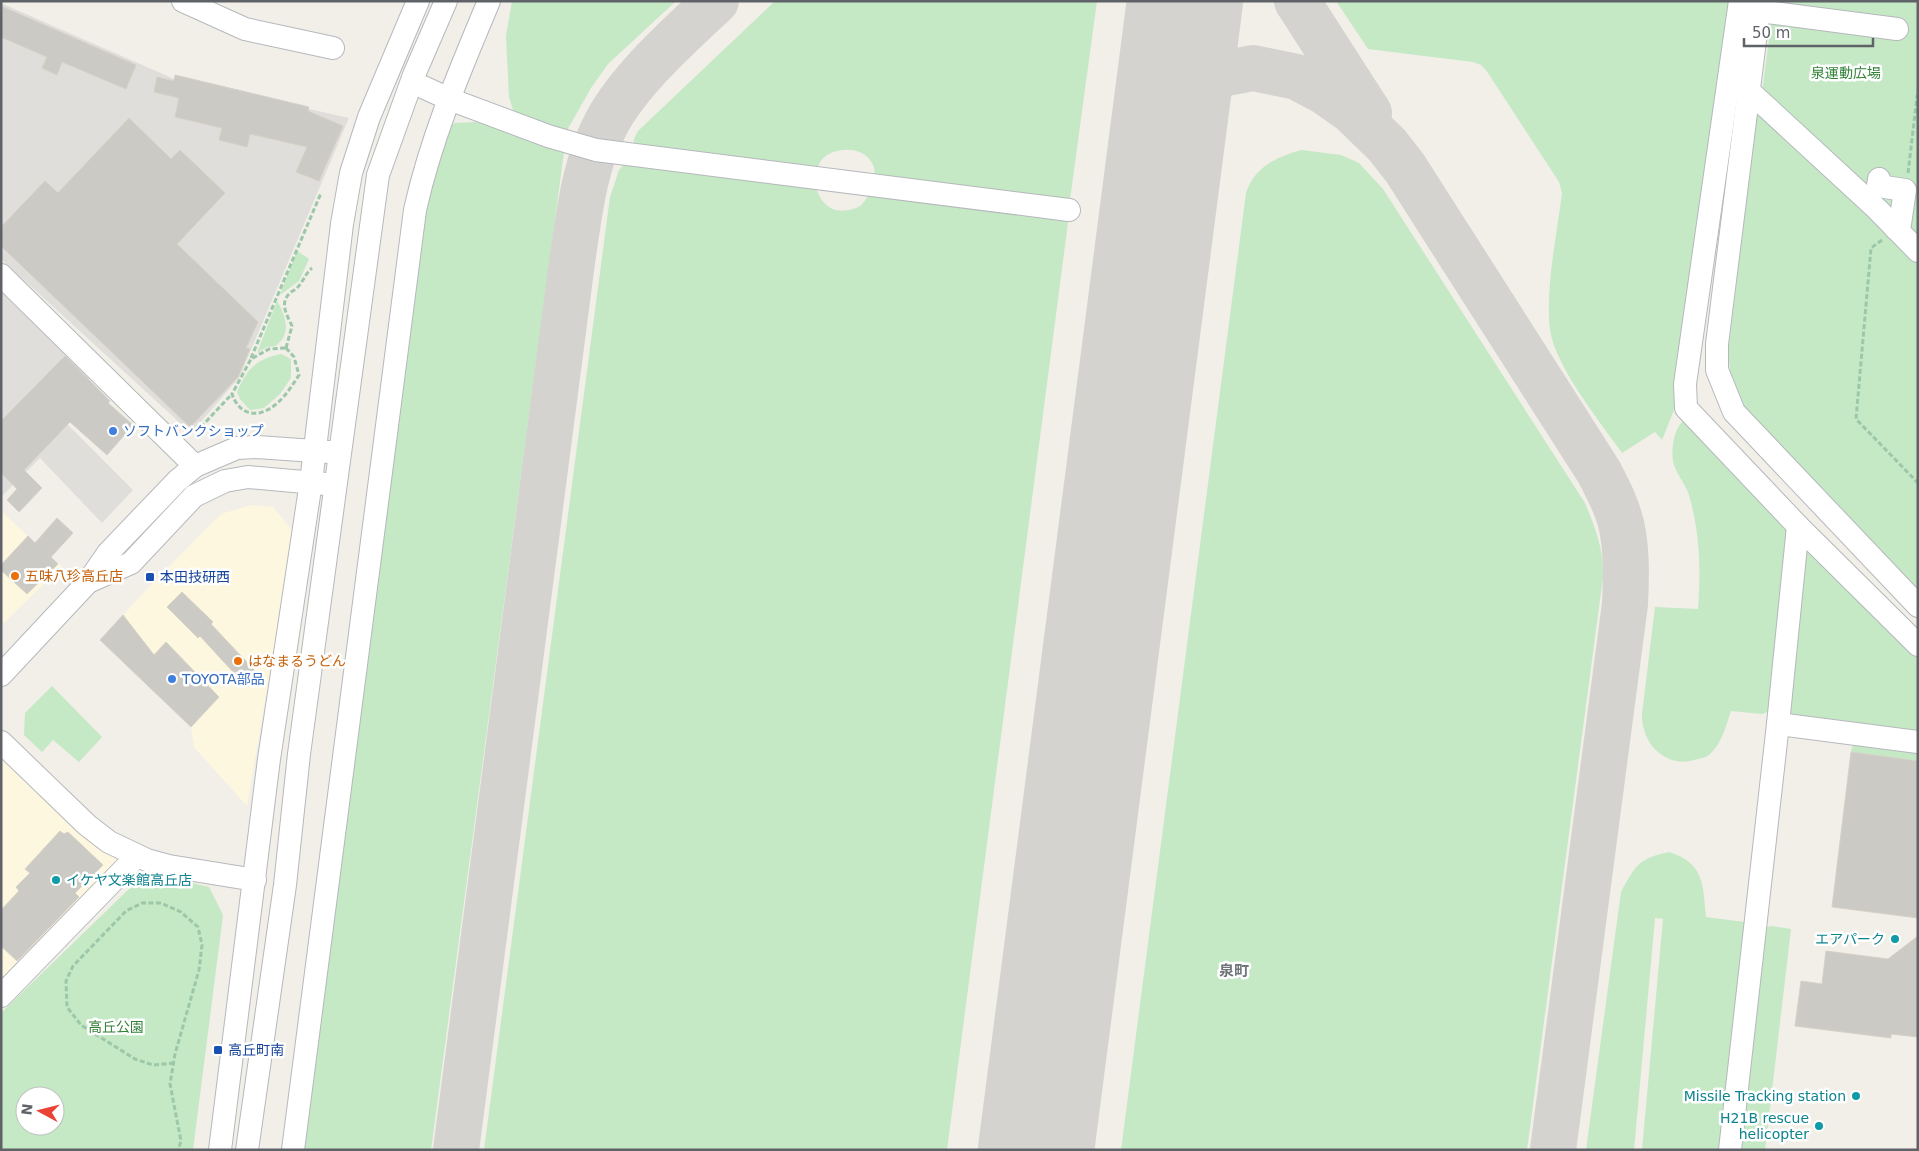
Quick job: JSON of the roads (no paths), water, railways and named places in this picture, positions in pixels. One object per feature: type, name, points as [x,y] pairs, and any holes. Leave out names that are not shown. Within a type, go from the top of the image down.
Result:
[{"type":"street","points":[[184,1],[245,29],[333,48]]},
{"type":"street","points":[[220,1150],[270,749],[311,482],[342,224],[351,173],[369,117],[418,1]]},
{"type":"street","points":[[247,1150],[284,884],[298,754],[378,175],[414,75],[446,1]]},
{"type":"street","points":[[293,1150],[415,210],[424,172],[449,99],[489,1]]},
{"type":"street","points":[[1753,5],[1898,29]]},
{"type":"street","points":[[1753,5],[1750,91],[1717,344],[1716,370],[1734,412],[1918,606]]},
{"type":"street","points":[[1753,5],[1684,384],[1686,408],[1798,526],[1918,645]]},
{"type":"street","points":[[423,87],[449,99],[568,142],[596,150],[1068,210]]},
{"type":"street","points":[[1750,91],[1790,127],[1918,251]]},
{"type":"street","points":[[1879,179],[1878,186],[1910,185],[1900,224],[1896,229]]},
{"type":"street","points":[[1,275],[195,466]]},
{"type":"street","points":[[1,675],[88,582],[108,552],[177,481],[195,466],[237,448],[256,447],[340,453]]},
{"type":"street","points":[[88,582],[131,563],[194,496],[225,481],[248,477],[336,484]]},
{"type":"street","points":[[1730,1150],[1778,724],[1798,526]]},
{"type":"street","points":[[1778,724],[1918,742]]},
{"type":"street","points":[[1,742],[97,833],[137,856],[169,866],[255,880]]},
{"type":"street","points":[[1,996],[137,856]]},
{"type":"place","name":"ソフトバンクショップ","points":[[113,431]]},
{"type":"place","name":"五味八珍高丘店","points":[[15,576]]},
{"type":"place","name":"本田技研西","points":[[150,577]]},
{"type":"place","name":"はなまるうどん","points":[[238,661]]},
{"type":"place","name":"TOYOTA部品","points":[[172,679]]},
{"type":"place","name":"イケヤ文楽館高丘店","points":[[56,880]]},
{"type":"place","name":"エアパーク","points":[[1895,939]]},
{"type":"place","name":"高丘町南","points":[[218,1050]]},
{"type":"place","name":"Missile Tracking station","points":[[1856,1096]]},
{"type":"place","name":"H21B rescue helicopter","points":[[1819,1126]]},
{"type":"district","name":"泉町","points":[[1234,971]]},
{"type":"park label","name":"泉運動広場","points":[[1846,73]]},
{"type":"park label","name":"高丘公園","points":[[116,1027]]}]
